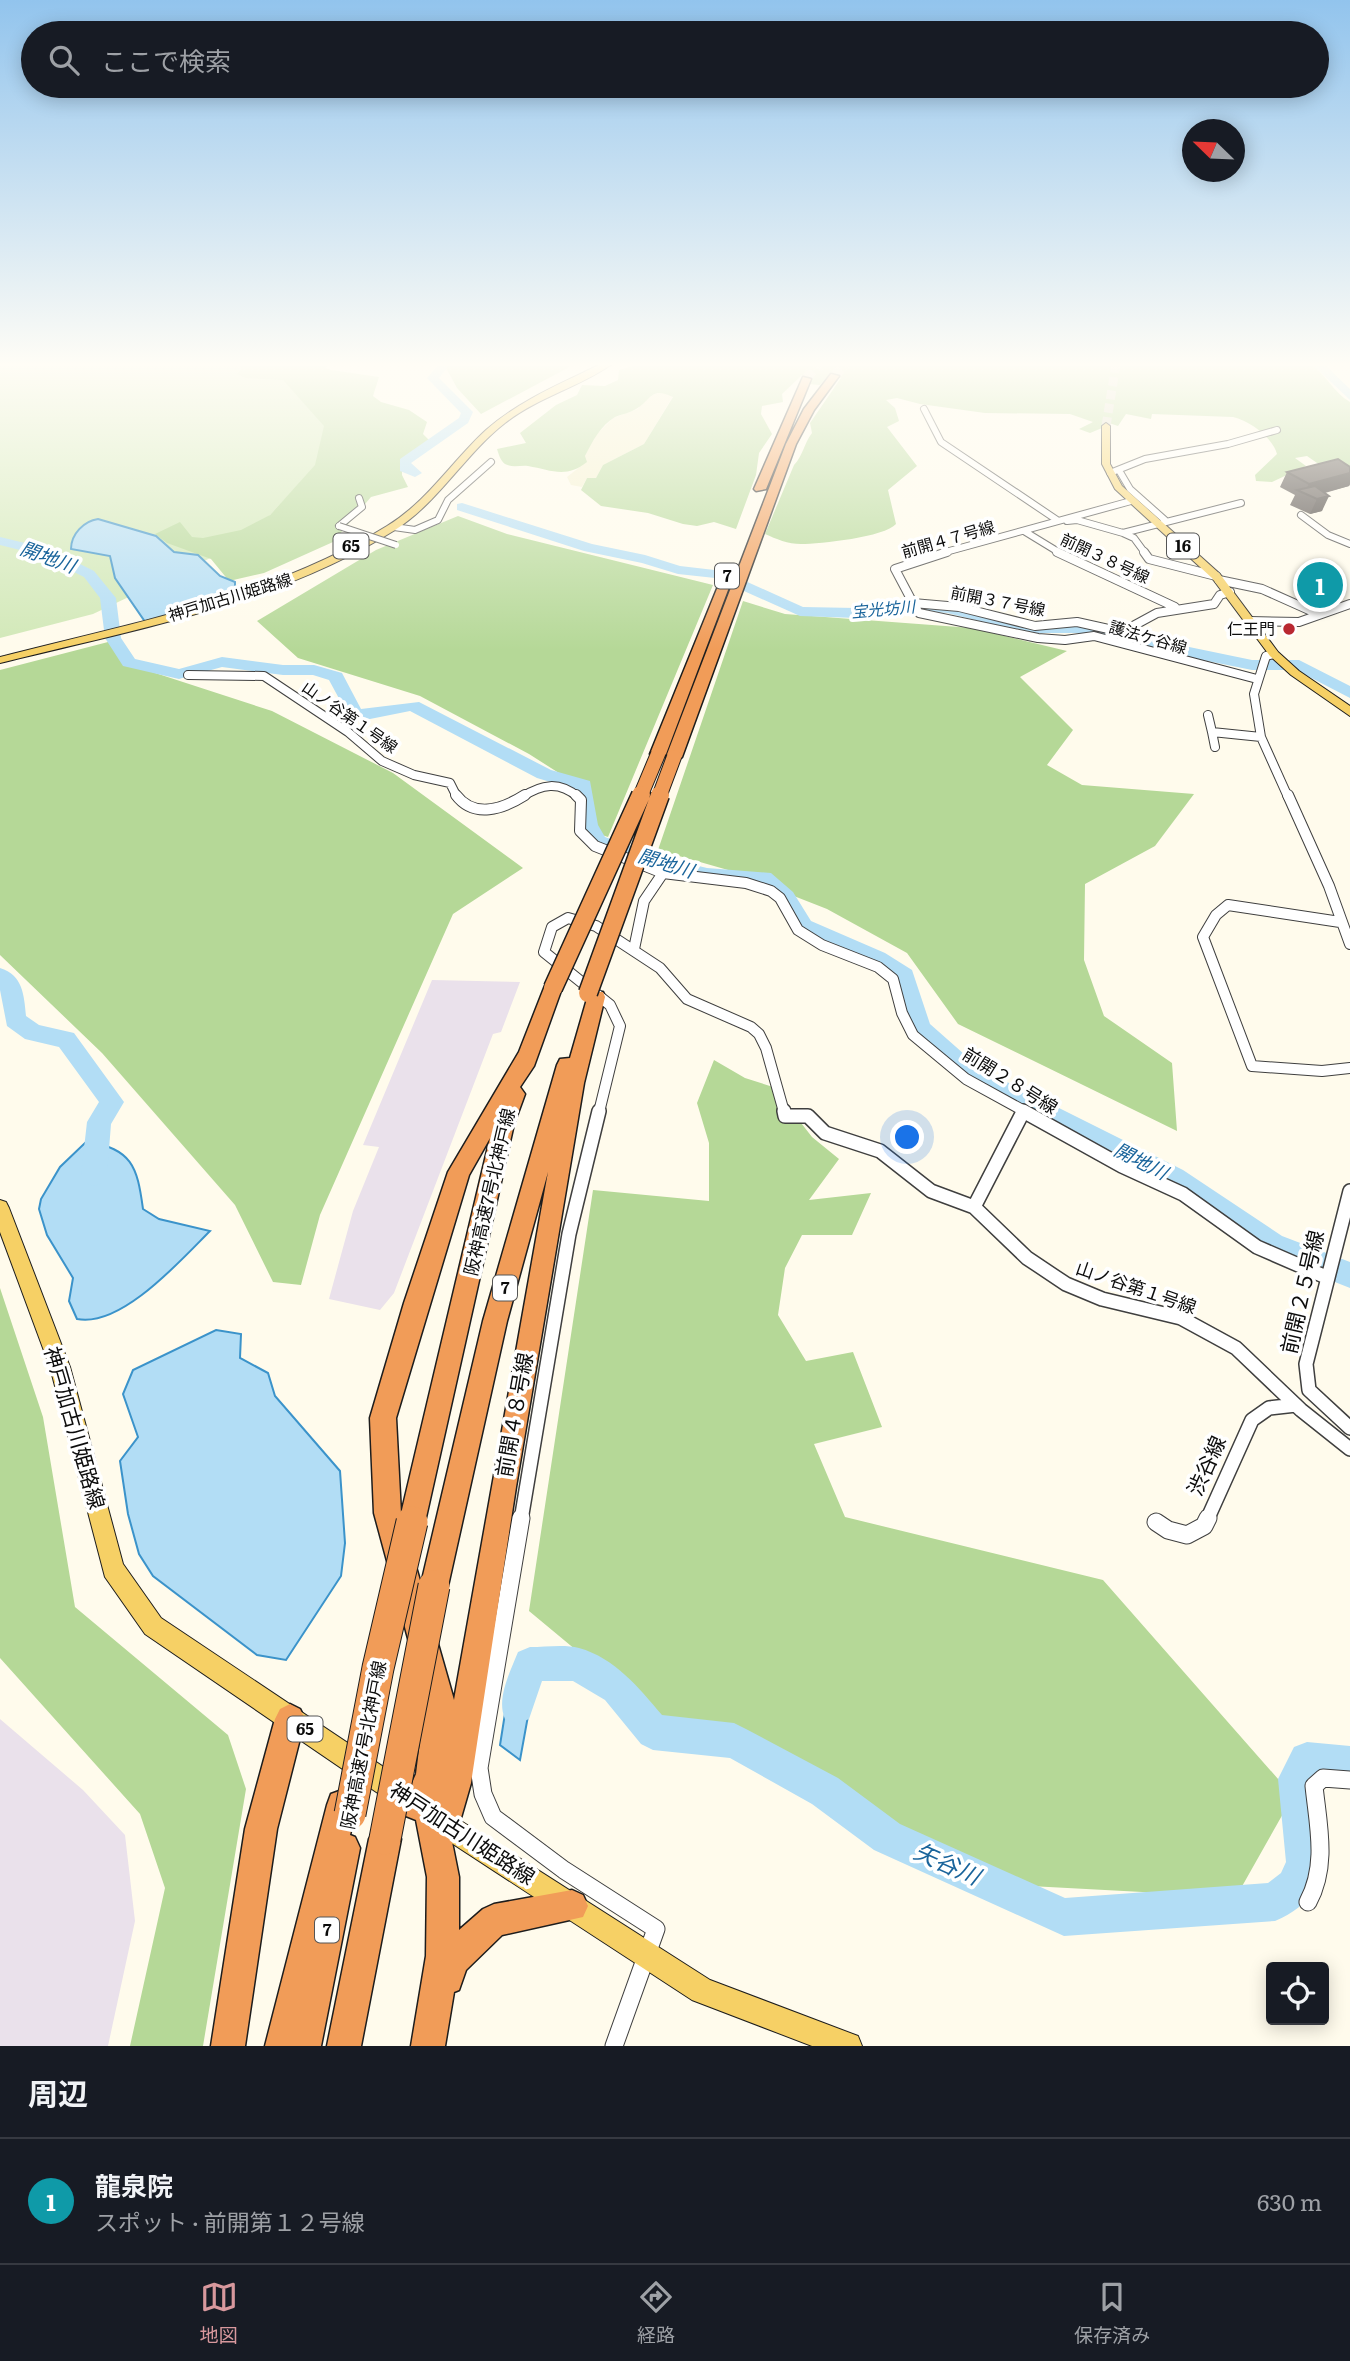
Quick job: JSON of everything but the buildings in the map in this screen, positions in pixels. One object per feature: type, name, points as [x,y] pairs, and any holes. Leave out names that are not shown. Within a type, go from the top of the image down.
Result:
[{"type":"highway","name":"阪神高速7号北神戸線","points":[[761,504],[771,459]]},
{"type":"highway","name":"阪神高速7号北神戸線","points":[[344,2046],[434,1586],[495,1321],[666,756],[761,504],[783,459]]},
{"type":"highway","name":"阪神高速7号北神戸線","points":[[304,2046],[346,1810],[504,1124],[552,988],[630,823],[666,756]]},
{"type":"highway","points":[[431,1814],[456,1783],[503,1487],[592,995]]},
{"type":"highway","points":[[430,2036],[443,1955],[443,1890],[431,1814],[431,1776],[440,1701],[387,1513],[383,1418],[416,1303],[459,1172],[528,1055]]},
{"type":"highway","points":[[228,2046],[261,1829],[290,1719]]},
{"type":"highway","points":[[282,2046],[346,1810]]},
{"type":"highway","points":[[430,2036],[452,1960],[494,1920],[572,1906]]},
{"type":"main road","name":"神戸加古川姫路線","points":[[255,587],[354,544],[389,524],[437,486],[462,459]]},
{"type":"main road","name":"16","points":[[1109,459],[1130,501],[1162,522],[1218,578],[1282,661],[1350,712]]},
{"type":"main road","name":"神戸加古川姫路線","points":[[0,660],[76,636],[303,575],[394,527],[426,502],[437,486]]},
{"type":"main road","name":"神戸加古川姫路線","points":[[0,652],[76,636]]},
{"type":"main road","name":"神戸加古川姫路線","points":[[0,1208],[60,1367],[113,1569],[153,1626],[431,1814],[702,1990],[848,2046]]},
{"type":"street","points":[[966,459],[1054,521],[1077,520],[1124,533],[1134,538],[1149,559],[1262,589],[1318,614]]},
{"type":"street","points":[[1147,459],[1115,472],[1162,522]]},
{"type":"street","points":[[394,527],[415,530],[430,526],[438,520],[448,500],[491,463]]},
{"type":"street","points":[[359,498],[362,507],[339,526],[396,545]]},
{"type":"street","name":"前開４７号線","points":[[895,569],[964,546],[1130,501]]},
{"type":"street","points":[[1124,533],[1241,503]]},
{"type":"street","points":[[1301,515],[1328,535],[1350,544]]},
{"type":"street","name":"前開３８号線","points":[[1024,531],[1072,561],[1175,607]]},
{"type":"street","name":"前開３７号線","points":[[895,569],[913,603],[959,607],[1035,626],[1077,622],[1122,632],[1143,618],[1175,607],[1214,604],[1220,595],[1230,592]]},
{"type":"street","points":[[1251,621],[1299,622],[1350,604]]},
{"type":"street","name":"護法ケ谷線","points":[[914,607],[1038,638],[1065,640],[1094,636],[1256,679]]},
{"type":"street","points":[[1282,661],[1266,656],[1256,679],[1254,694],[1261,737],[1329,886],[1350,944]]},
{"type":"street","name":"山ノ谷第１号線","points":[[188,675],[215,673],[264,676],[348,732],[382,761],[414,775],[450,783],[455,799],[462,806],[482,811]]},
{"type":"street","points":[[1208,715],[1214,747]]},
{"type":"street","points":[[1212,732],[1261,737]]},
{"type":"street","name":"前開２８号線","points":[[482,811],[516,801],[544,785],[572,790],[581,800],[580,831],[596,846],[663,873],[711,881],[746,883],[771,891],[780,898],[798,930],[822,945],[878,967],[893,979],[902,1013],[913,1035],[966,1079],[1122,1166],[1183,1194],[1257,1247],[1326,1277]]},
{"type":"street","points":[[634,949],[644,901],[663,873]]},
{"type":"street","points":[[1340,922],[1228,905],[1216,915],[1203,937],[1252,1066],[1276,1065],[1322,1071],[1350,1068]]},
{"type":"street","name":"前開４８号線","points":[[634,949],[578,918],[566,918],[554,925],[544,939],[544,952],[551,961],[610,1004],[619,1014],[620,1026],[569,1234],[479,1768],[482,1794],[493,1817],[564,1870],[656,1929],[648,1955]]},
{"type":"street","name":"山ノ谷第１号線","points":[[634,949],[667,974],[688,1000],[728,1014],[760,1035],[785,1116],[808,1116],[825,1133],[880,1151],[931,1191],[974,1207],[1027,1258],[1066,1284],[1102,1299],[1181,1318],[1236,1348],[1296,1405],[1350,1449]]},
{"type":"street","points":[[974,1207],[1023,1112]]},
{"type":"street","name":"前開２５号線","points":[[1350,1191],[1306,1364],[1309,1390],[1350,1428]]},
{"type":"street","name":"渋谷線","points":[[1156,1522],[1168,1530],[1187,1535],[1204,1525],[1252,1420],[1269,1408],[1296,1405]]},
{"type":"street","points":[[1308,1902],[1317,1890],[1320,1859],[1314,1786],[1322,1778],[1350,1780]]},
{"type":"street","points":[[614,2046],[648,1955]]},
{"type":"shaded area","points":[[586,459],[614,459],[603,465],[596,478],[587,478],[582,487],[571,485],[567,477],[586,462]]},
{"type":"shaded area","points":[[432,980],[520,982],[501,1032],[493,1034],[394,1293],[380,1310],[329,1299],[353,1211],[379,1147],[363,1145]]},
{"type":"shaded area","points":[[0,1719],[83,1790],[125,1835],[135,1921],[108,2046],[0,2046]]},
{"type":"green space","points":[[0,459],[321,459],[246,541],[93,614],[0,638]]},
{"type":"green space","points":[[316,459],[407,459],[402,464],[402,475],[408,487],[371,497],[333,542],[264,573],[229,581],[211,559],[167,543],[155,534],[180,522],[192,537],[203,538],[241,530],[270,515],[315,465]]},
{"type":"green space","points":[[586,459],[587,462],[572,470],[558,472],[528,466],[511,466],[502,461]]},
{"type":"green space","points":[[614,459],[758,459],[756,475],[736,529],[714,522],[697,526],[683,524],[648,513],[601,506],[581,490],[587,478],[596,478],[603,465]]},
{"type":"green space","points":[[798,459],[912,459],[917,466],[888,490],[896,524],[890,529],[852,539],[796,544],[765,534]]},
{"type":"green space","points":[[1271,459],[1297,459],[1306,466],[1272,482],[1256,481],[1255,475]]},
{"type":"green space","points":[[1312,459],[1350,459],[1350,479],[1343,481]]},
{"type":"green space","points":[[458,516],[507,534],[713,585],[608,837],[596,833],[584,789],[529,754],[420,696],[298,658],[257,621],[376,550]]},
{"type":"green space","points":[[743,601],[785,614],[972,628],[1067,651],[1020,677],[1073,730],[1047,765],[1082,785],[1194,794],[1155,846],[1085,884],[1084,960],[1104,1016],[1172,1063],[1177,1131],[958,1024],[907,953],[827,909],[728,870],[658,850]]},
{"type":"green space","points":[[108,642],[146,670],[272,711],[393,773],[523,868],[453,914],[320,1215],[301,1285],[273,1282],[235,1205],[102,1053],[0,955],[0,670]]},
{"type":"green space","points":[[714,1060],[745,1078],[773,1087],[812,1137],[839,1159],[809,1200],[871,1193],[852,1235],[802,1235],[785,1268],[778,1315],[806,1361],[853,1352],[882,1427],[814,1444],[845,1517],[1103,1580],[1293,1796],[1236,1897],[1013,1885],[653,1714],[529,1611],[593,1190],[709,1201],[709,1143],[697,1103]]},
{"type":"green space","points":[[0,1288],[43,1417],[75,1607],[228,1735],[246,1789],[203,2046],[130,2046],[165,1888],[140,1814],[0,1658]]},
{"type":"water","points":[[98,519],[156,536],[174,552],[198,555],[220,576],[235,582],[235,586],[243,591],[224,605],[148,626],[115,578],[110,556],[71,549],[73,538],[79,529]]},
{"type":"water","points":[[87,1141],[114,1149],[130,1162],[138,1181],[143,1209],[159,1219],[210,1231],[167,1274],[131,1303],[94,1319],[77,1319],[69,1301],[73,1278],[47,1235],[39,1209],[41,1199],[60,1167]]},
{"type":"water","points":[[216,1330],[241,1334],[240,1358],[268,1373],[275,1396],[340,1471],[345,1543],[341,1576],[286,1660],[257,1655],[153,1576],[139,1554],[128,1514],[120,1461],[138,1437],[123,1394],[133,1370]]},
{"type":"water","points":[[536,1672],[520,1760],[500,1745],[509,1688]]},
{"type":"waterway","name":"宝光坊川","points":[[409,459],[405,462],[405,468],[415,473]]},
{"type":"waterway","name":"宝光坊川","points":[[462,507],[589,548],[645,559],[678,570],[718,574],[800,611],[825,614],[856,613],[923,606],[947,608],[1028,628],[1092,628],[1163,647],[1252,665],[1299,665],[1350,693]]},
{"type":"waterway","name":"開地川","points":[[0,541],[45,552],[89,574],[108,598],[113,638],[129,663],[179,674],[222,662],[283,670],[314,670],[336,677],[355,713],[370,714],[413,706],[544,774],[583,785],[588,825],[598,842],[653,862],[707,875],[764,878],[786,897],[804,926],[877,959],[904,976],[920,1029],[973,1076],[1174,1178],[1273,1245],[1350,1275]]},
{"type":"waterway","name":"矢谷川","points":[[0,976],[12,988],[15,1020],[33,1033],[66,1039],[112,1102],[99,1122],[94,1175]]},
{"type":"waterway","name":"矢谷川","points":[[517,1707],[530,1664],[577,1664],[617,1688],[653,1732],[734,1741],[825,1791],[887,1837],[1064,1917],[1275,1902],[1294,1886],[1305,1864],[1296,1779],[1307,1760],[1350,1764]]},
{"type":"place","name":"龍泉院","points":[[1320,585]]},
{"type":"place","name":"仁王門","points":[[1289,629]]}]
